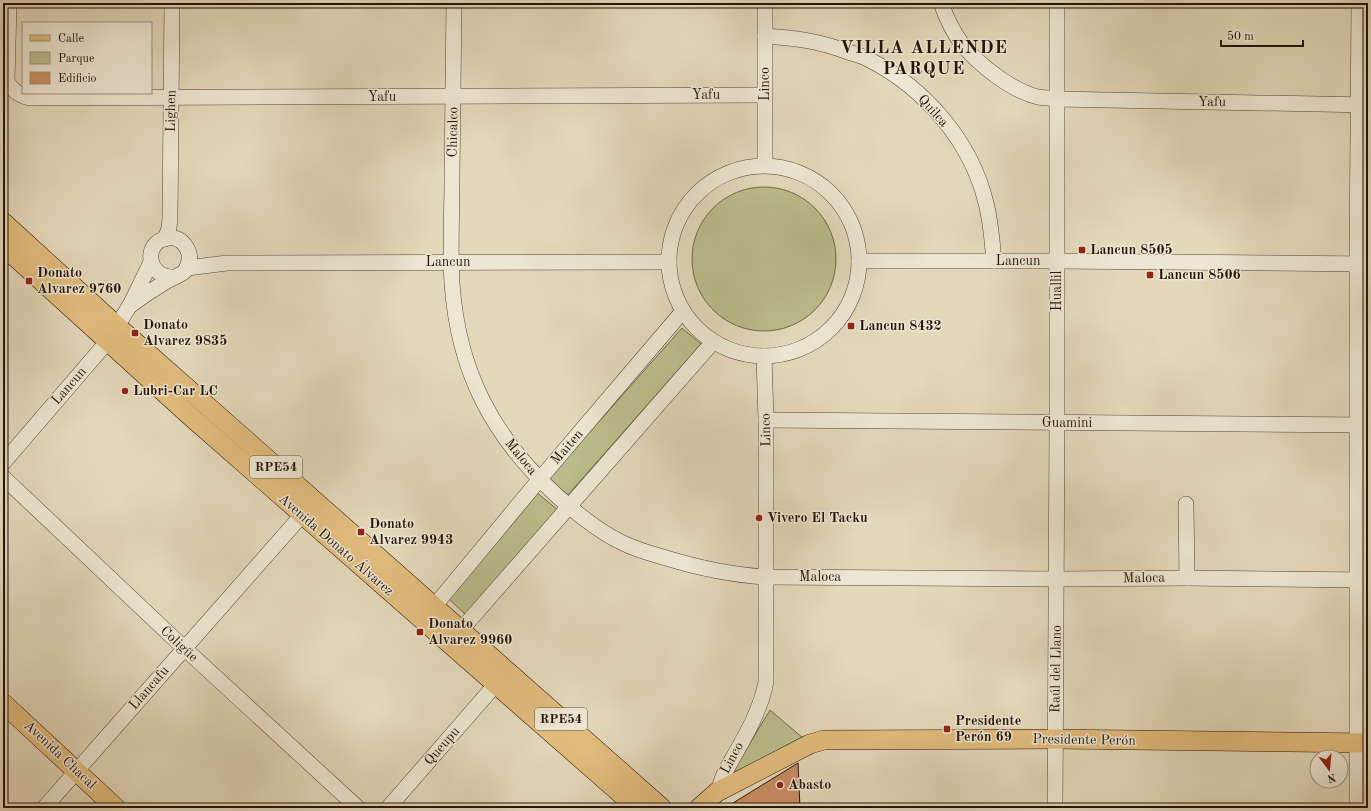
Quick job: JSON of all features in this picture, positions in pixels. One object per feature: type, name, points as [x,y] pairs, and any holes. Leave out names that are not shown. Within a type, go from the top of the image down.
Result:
[{"type":"main road","name":"Avenida Donato Álvarez","points":[[3,222],[113,334],[189,416],[302,514],[428,614]]},
{"type":"main road","name":"Avenida Donato Álvarez","points":[[3,246],[113,334],[454,637],[662,808]]},
{"type":"main road","name":"Avenida Donato Álvarez","points":[[454,637],[496,684],[637,808]]},
{"type":"main road","name":"Avenida Chacal","points":[[3,703],[116,808]]},
{"type":"main road","name":"Presidente Perón","points":[[699,808],[717,792],[810,744],[824,740],[1055,739],[1363,743]]},
{"type":"street","name":"Yafu","points":[[9,3],[7,81],[12,90],[29,98],[764,95]]},
{"type":"street","name":"Lighen","points":[[165,239],[170,218],[172,3]]},
{"type":"street","name":"Chicalco","points":[[452,262],[454,3]]},
{"type":"street","name":"Linco","points":[[764,165],[765,3]]},
{"type":"street","name":"Yafu","points":[[941,3],[947,18],[962,44],[980,63],[1004,81],[1037,97],[1056,99],[1362,105]]},
{"type":"street","name":"Huallil","points":[[1057,579],[1056,99],[1058,3]]},
{"type":"street","points":[[1357,808],[1363,743],[1362,105],[1359,3]]},
{"type":"street","name":"Quilca","points":[[765,36],[799,38],[829,45],[867,58],[901,78],[928,102],[964,148],[975,172],[986,202],[994,261]]},
{"type":"street","points":[[764,165],[786,169],[810,178],[830,193],[849,219],[856,236],[859,261],[857,283],[850,303],[838,321],[823,336],[804,347],[784,354],[764,356],[745,354],[729,349],[713,342],[696,328],[683,311],[675,296],[669,262],[672,238],[676,226],[681,215],[696,195],[715,180],[737,170],[764,165]]},
{"type":"street","name":"Lighen","points":[[170,218],[174,229],[185,245]]},
{"type":"street","name":"Lancun","points":[[3,463],[113,334],[130,305],[151,262],[152,250],[155,245],[165,239],[171,238],[185,245],[198,255],[228,262]]},
{"type":"street","points":[[185,245],[190,256],[187,268]]},
{"type":"street","name":"Lancun","points":[[859,261],[1057,260],[1362,264]]},
{"type":"street","points":[[151,262],[153,268],[162,275],[174,277]]},
{"type":"street","name":"Lancun","points":[[130,305],[184,272],[187,268],[228,262],[669,262]]},
{"type":"street","name":"Maloca","points":[[452,262],[455,309],[462,340],[470,371],[479,395],[491,418],[512,448],[539,480],[568,507],[606,534],[622,543],[642,551],[689,565],[720,572],[742,576],[766,577],[1363,580]]},
{"type":"street","name":"Maiten","points":[[428,614],[539,480],[683,311]]},
{"type":"street","points":[[454,637],[713,342]]},
{"type":"street","name":"Linco","points":[[717,792],[724,775],[757,712],[765,690],[766,682],[766,420],[764,356]]},
{"type":"street","name":"Guamini","points":[[766,420],[1362,425]]},
{"type":"street","name":"Coligüe","points":[[3,477],[184,648],[358,808]]},
{"type":"street","points":[[1186,504],[1187,578]]},
{"type":"street","name":"Llancafu","points":[[44,808],[302,514]]},
{"type":"street","name":"Raúl del Llano","points":[[1055,808],[1057,579]]},
{"type":"street","name":"Queupu","points":[[388,808],[496,684]]},
{"type":"green space","points":[[764,187],[785,190],[798,196],[810,203],[820,213],[833,238],[836,259],[833,280],[827,293],[820,305],[810,315],[785,328],[764,331],[743,328],[730,322],[718,315],[708,305],[695,280],[692,259],[695,238],[701,225],[708,213],[718,203],[743,190]]},
{"type":"green space","points":[[682,328],[701,344],[567,496],[548,479]]},
{"type":"green space","points":[[535,491],[559,511],[467,616],[449,599]]},
{"type":"green space","points":[[770,710],[810,744],[727,781]]},
{"type":"building","name":"Abasto","points":[[798,763],[800,808],[725,808]]},
{"type":"place","name":"Lancun 8505","points":[[1082,250]]},
{"type":"place","name":"Lancun 8506","points":[[1150,275]]},
{"type":"place","name":"Donato Alvarez 9760","points":[[29,281]]},
{"type":"place","name":"Lancun 8432","points":[[851,326]]},
{"type":"place","name":"Donato Alvarez 9835","points":[[135,333]]},
{"type":"place","name":"Lubri-Car LC","points":[[125,391]]},
{"type":"place","name":"Vivero El Tacku","points":[[759,518]]},
{"type":"place","name":"Donato Alvarez 9943","points":[[361,532]]},
{"type":"place","name":"Donato Alvarez 9960","points":[[420,632]]},
{"type":"place","name":"Presidente Perón 69","points":[[947,729]]},
{"type":"place","name":"Abasto","points":[[780,785]]},
{"type":"district","name":"VILLA ALLENDE PARQUE","points":[[924,58]]}]
